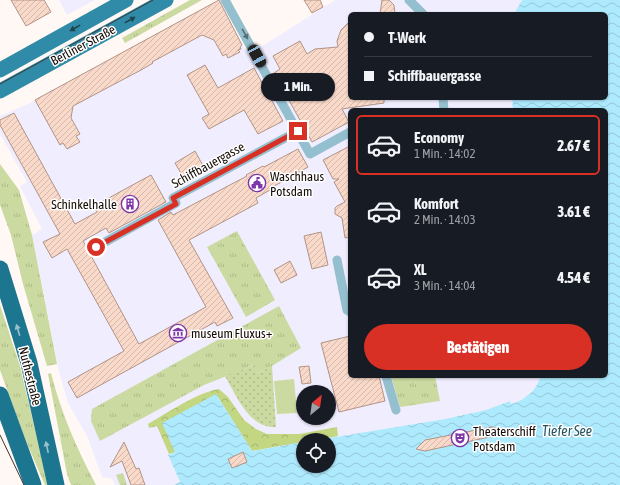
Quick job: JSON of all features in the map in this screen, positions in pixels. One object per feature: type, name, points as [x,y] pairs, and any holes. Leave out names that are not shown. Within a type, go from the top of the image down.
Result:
[{"type":"highway","name":"Nuthestraße","points":[[0,269],[28,363],[56,485]]},
{"type":"highway","points":[[0,395],[33,485]]},
{"type":"main road","name":"Berliner Straße","points":[[0,70],[126,0]]},
{"type":"main road","name":"Berliner Straße","points":[[0,91],[166,0]]},
{"type":"street","points":[[225,0],[310,154],[348,133]]},
{"type":"street","points":[[409,0],[421,12]]},
{"type":"street","name":"Schiffbauergasse","points":[[96,247],[176,204],[173,198],[298,131]]},
{"type":"street","points":[[337,260],[348,311]]},
{"type":"street","points":[[387,378],[396,410]]},
{"type":"shaded area","points":[[59,0],[95,0],[67,15]]},
{"type":"shaded area","points":[[219,0],[248,55],[335,0],[522,0],[515,12],[348,12],[348,100],[512,100],[513,108],[348,108],[348,378],[540,378],[538,384],[525,398],[519,402],[511,404],[510,401],[486,410],[445,419],[336,437],[336,433],[296,433],[296,443],[175,452],[168,455],[180,483],[174,485],[115,485],[112,479],[102,477],[87,436],[68,403],[59,372],[32,235],[42,229],[20,186],[27,182],[0,134],[0,116],[30,103]]},
{"type":"green space","points":[[190,0],[202,0],[125,43],[122,38]]},
{"type":"green space","points":[[0,164],[19,190],[32,235],[57,364],[47,366],[23,284],[11,235],[0,205]]},
{"type":"green space","points":[[237,231],[275,300],[246,317],[207,247]]},
{"type":"green space","points":[[0,305],[20,366],[48,485],[45,485],[25,439],[0,370]]},
{"type":"green space","points":[[279,306],[301,348],[258,373],[254,365],[204,385],[100,441],[91,421],[92,409]]},
{"type":"green space","points":[[255,365],[258,373],[272,366],[276,427],[258,423],[251,417],[244,409],[225,376]]},
{"type":"green space","points":[[51,373],[70,430],[96,485],[71,485],[67,474],[48,374]]},
{"type":"green space","points":[[392,378],[435,378],[440,401],[400,407]]},
{"type":"green space","points":[[294,379],[296,413],[277,414],[274,381]]},
{"type":"green space","points":[[219,389],[228,397],[244,420],[256,429],[267,434],[296,434],[296,443],[252,451],[216,394],[175,452],[169,454],[157,426],[149,428],[148,424],[192,398]]},
{"type":"green space","points":[[337,427],[338,436],[336,436],[336,433],[304,433]]},
{"type":"green space","points":[[123,473],[127,485],[120,485],[116,475]]},
{"type":"water","name":"Tiefer See","points":[[522,0],[620,0],[620,485],[174,485],[180,482],[168,455],[175,452],[162,423],[216,394],[252,451],[296,443],[296,473],[336,473],[336,437],[445,419],[486,410],[510,401],[511,404],[530,394],[540,378],[608,378],[608,108],[513,108],[512,100],[608,100],[608,12],[515,12]]},
{"type":"building","points":[[11,0],[44,0],[51,12],[26,26]]},
{"type":"building","points":[[219,0],[242,45],[240,47],[241,49],[238,50],[240,52],[228,58],[226,54],[223,56],[214,40],[202,35],[152,62],[153,63],[141,70],[73,106],[71,118],[80,134],[76,136],[80,142],[67,149],[63,143],[60,145],[35,100]]},
{"type":"building","points":[[304,0],[320,0],[323,7],[312,13]]},
{"type":"building","points":[[382,0],[389,0],[394,5],[395,12],[380,12]]},
{"type":"building","points":[[348,23],[348,100],[384,100],[384,103],[342,109],[348,123],[312,142],[274,73],[280,69],[273,56],[300,41],[307,54],[315,49],[338,47],[337,41],[341,30]]},
{"type":"building","points":[[205,65],[218,88],[254,68],[283,121],[258,134],[244,110],[209,129],[202,118],[209,114],[187,75]]},
{"type":"building","points":[[14,113],[75,224],[97,212],[94,206],[151,175],[166,202],[109,233],[106,228],[83,241],[139,344],[206,307],[158,220],[171,212],[173,215],[263,166],[264,167],[298,149],[308,167],[256,198],[258,203],[189,240],[233,318],[217,326],[215,322],[77,398],[68,382],[124,351],[67,249],[52,258],[43,242],[60,234],[0,125],[0,120]]},
{"type":"building","points":[[348,147],[348,237],[345,238],[342,218],[335,214],[335,208],[345,202],[334,182],[339,179],[333,179],[323,160]]},
{"type":"building","points":[[195,151],[206,171],[186,182],[175,163]]},
{"type":"building","points":[[321,232],[328,265],[312,269],[304,236]]},
{"type":"building","points":[[290,261],[297,275],[281,283],[274,270]]},
{"type":"building","points":[[348,336],[348,378],[379,378],[385,401],[339,412],[336,400],[336,385],[332,385],[321,343]]},
{"type":"building","points":[[309,366],[311,383],[302,384],[299,367]]},
{"type":"building","name":"Theaterschiff Potsdam","points":[[492,427],[499,429],[494,436],[425,451],[416,449],[425,440]]},
{"type":"building","points":[[124,442],[136,469],[139,468],[145,485],[131,485],[122,461],[110,467]]},
{"type":"building","points":[[243,452],[247,462],[232,468],[228,459]]},
{"type":"tram line","points":[[0,84],[153,0]]},
{"type":"tram line","points":[[0,435],[24,485]]},
{"type":"place","name":"Waschhaus Potsdam","points":[[257,183]]},
{"type":"place","name":"Schinkelhalle","points":[[130,204]]},
{"type":"place","name":"museum Fluxus+","points":[[178,333]]},
{"type":"place","name":"Theaterschiff Potsdam","points":[[460,438]]},
{"type":"route","points":[[96,247],[176,204],[173,198],[298,131]]}]
